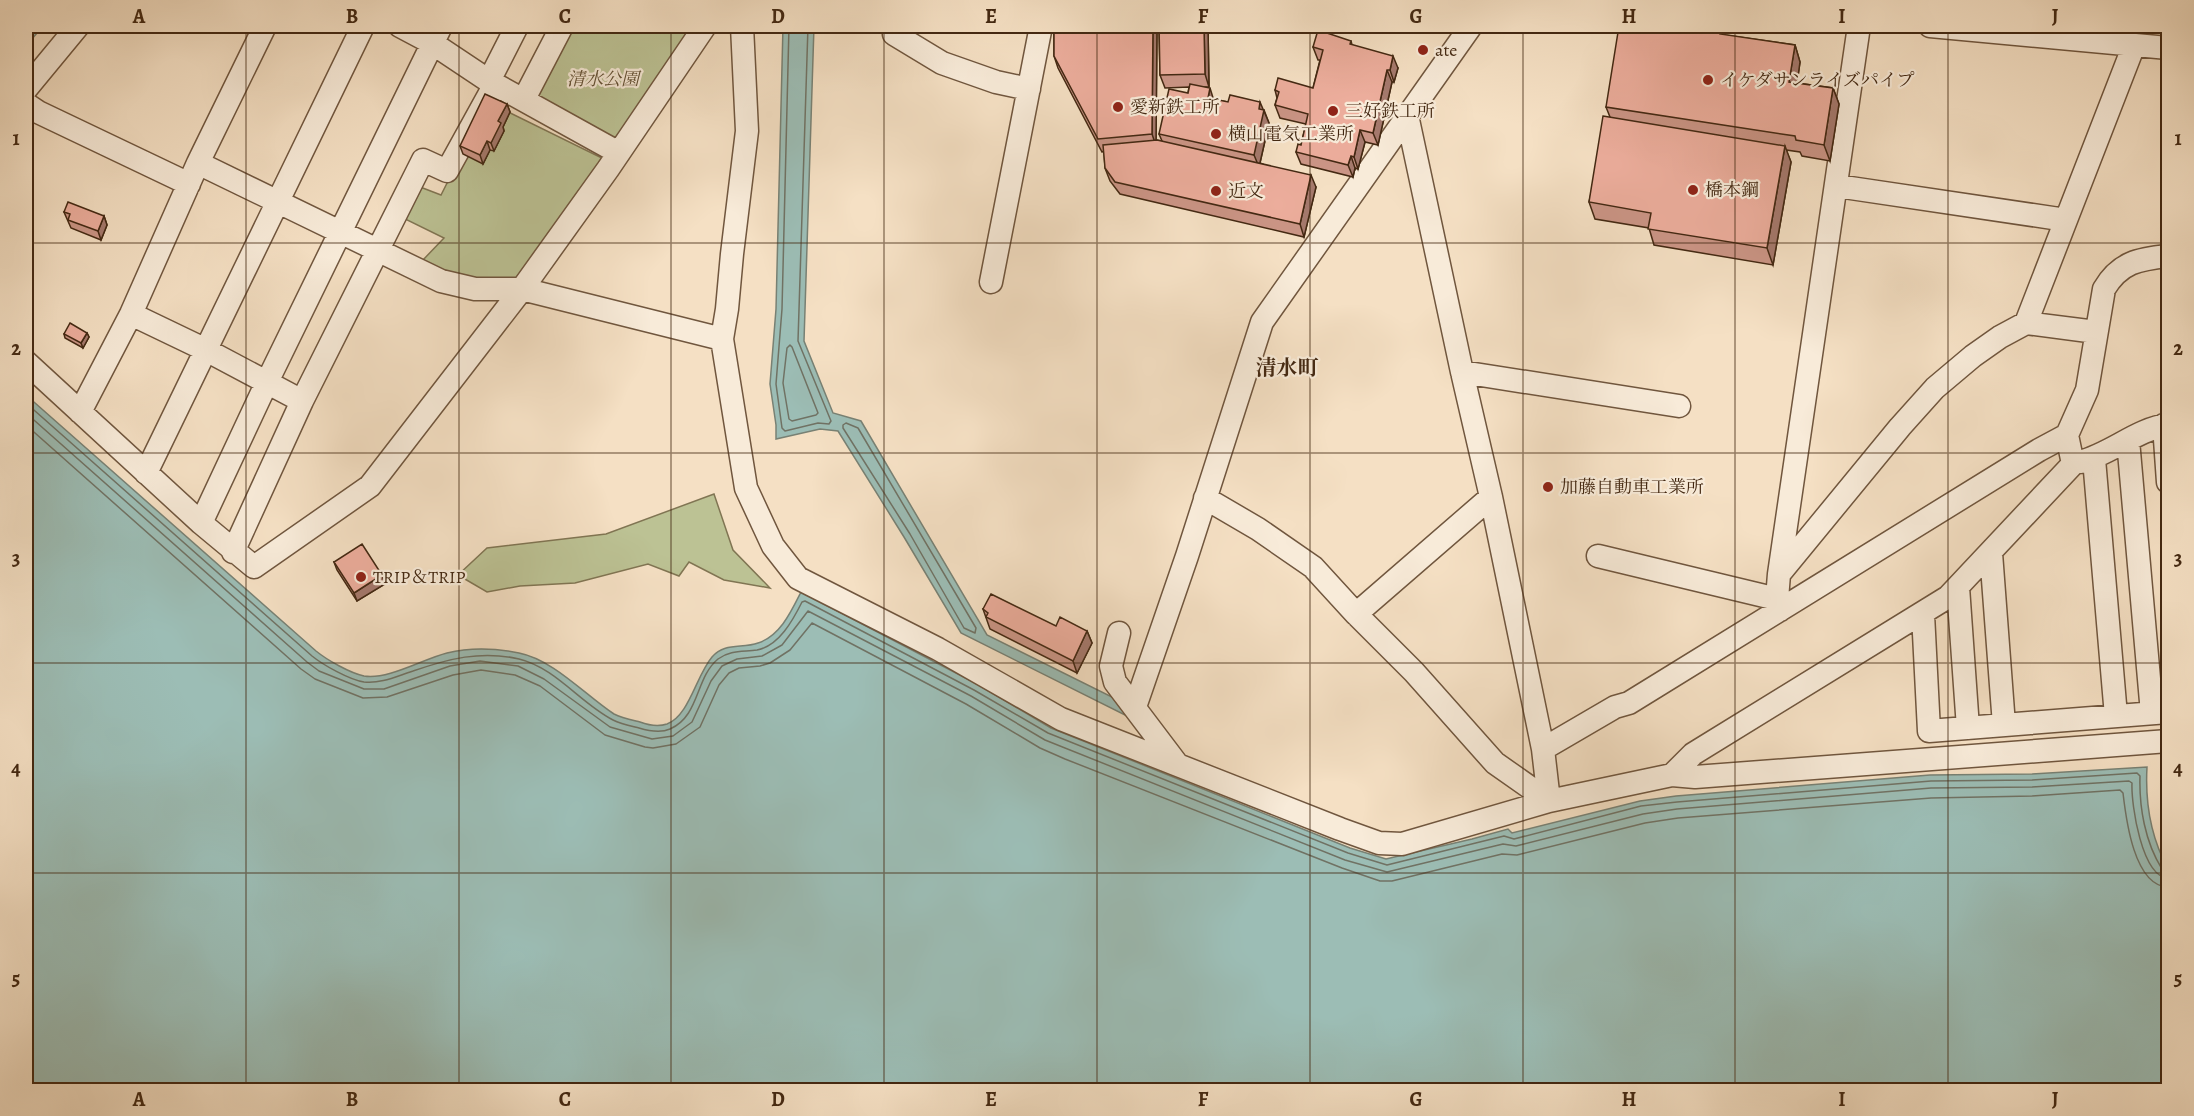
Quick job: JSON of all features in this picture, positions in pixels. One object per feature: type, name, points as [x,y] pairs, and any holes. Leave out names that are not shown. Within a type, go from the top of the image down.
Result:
[{"type":"street","points":[[26,89],[78,26]]},
{"type":"street","points":[[80,412],[131,314],[198,163],[265,26]]},
{"type":"street","points":[[146,473],[363,26]]},
{"type":"street","points":[[400,26],[436,34],[492,82],[619,153]]},
{"type":"street","points":[[233,552],[302,401],[380,250],[423,160],[447,171],[492,82],[517,26]]},
{"type":"street","points":[[524,99],[562,26]]},
{"type":"street","points":[[26,362],[233,552],[254,567],[370,486],[522,290],[705,26]]},
{"type":"street","points":[[742,26],[747,131],[732,254],[728,309],[722,339],[746,488],[773,546],[798,578],[938,649],[1061,720],[1379,843],[1402,844],[1549,801],[1672,775],[1695,777],[2169,741]]},
{"type":"street","points":[[899,26],[894,34],[942,63],[996,82],[1029,89]]},
{"type":"street","points":[[991,282],[1041,26]]},
{"type":"street","points":[[1135,707],[1262,322],[1471,26]]},
{"type":"street","points":[[1778,604],[1779,574],[1859,26]]},
{"type":"street","points":[[1930,26],[2169,48]]},
{"type":"street","points":[[201,523],[436,34]]},
{"type":"street","points":[[2026,323],[2134,45]]},
{"type":"street","points":[[26,104],[38,112],[189,184]]},
{"type":"street","points":[[1407,115],[1491,497],[1543,749],[1549,801]]},
{"type":"street","points":[[198,163],[441,281],[475,289],[522,290],[722,339]]},
{"type":"street","points":[[1837,186],[2066,220]]},
{"type":"street","points":[[1543,749],[1615,706],[1629,703],[1778,604],[2067,435],[2087,390],[2104,289],[2111,277],[2121,269],[2143,258],[2169,256]]},
{"type":"street","points":[[131,314],[206,350],[302,401]]},
{"type":"street","points":[[1779,574],[1900,427],[1935,388],[1973,356],[2000,337],[2026,323],[2096,332]]},
{"type":"street","points":[[1462,372],[1679,406]]},
{"type":"street","points":[[1672,775],[1693,754],[1948,597],[2084,461],[2166,425],[2169,482]]},
{"type":"street","points":[[2067,435],[2084,461],[2116,716]]},
{"type":"street","points":[[1923,614],[1929,731],[2160,712],[2128,440]]},
{"type":"street","points":[[1356,614],[1491,497]]},
{"type":"street","points":[[1205,498],[1258,529],[1313,567],[1414,672],[1495,763],[1549,801]]},
{"type":"street","points":[[1990,553],[2004,725]]},
{"type":"street","points":[[1598,556],[1778,604]]},
{"type":"street","points":[[1958,587],[1968,728]]},
{"type":"street","points":[[1119,633],[1111,666],[1115,682],[1177,764]]},
{"type":"green space","name":"清水公園","points":[[566,26],[705,26],[626,143],[603,141],[528,98]]},
{"type":"green space","points":[[488,102],[606,160],[520,282],[448,275],[422,261],[444,238],[401,217],[415,185],[441,195]]},
{"type":"green space","points":[[714,494],[733,550],[770,588],[724,580],[689,562],[679,576],[648,564],[575,583],[520,586],[487,592],[458,575],[487,548],[606,534]]},
{"type":"water","points":[[26,26],[43,26],[26,46]]},
{"type":"water","points":[[783,26],[814,26],[804,341],[833,413],[861,421],[987,635],[1120,701],[1125,715],[961,633],[838,431],[820,429],[776,439],[770,384],[776,309]]},
{"type":"water","points":[[26,395],[316,651],[339,666],[358,674],[384,675],[456,651],[492,649],[510,651],[532,657],[557,670],[614,714],[650,725],[664,725],[675,720],[681,713],[706,665],[717,652],[722,649],[752,645],[773,635],[784,622],[801,592],[977,684],[1051,728],[1350,848],[1386,859],[1508,829],[1512,833],[1640,801],[1676,796],[1930,775],[2032,774],[2147,767],[2150,820],[2157,845],[2168,869],[2168,1090],[26,1090]]},
{"type":"building","name":"愛新鉄工所","points":[[1054,26],[1153,26],[1152,134],[1098,139],[1054,56]]},
{"type":"building","points":[[1159,26],[1204,26],[1205,74],[1160,75]]},
{"type":"building","name":"イケダサンライズパイプ","points":[[1619,26],[1674,26],[1702,30],[1702,26],[1715,26],[1722,27],[1720,34],[1795,45],[1789,82],[1833,88],[1824,145],[1796,140],[1795,136],[1606,107]]},
{"type":"building","name":"三好鉄工所","points":[[1318,30],[1351,41],[1350,44],[1393,56],[1390,70],[1387,70],[1373,133],[1360,130],[1354,157],[1351,156],[1348,165],[1296,152],[1298,144],[1301,145],[1308,114],[1275,105],[1279,92],[1275,90],[1278,78],[1313,88],[1323,50],[1313,47]]},
{"type":"building","name":"横山電気工業所","points":[[1190,84],[1210,88],[1208,98],[1228,102],[1230,95],[1260,102],[1259,109],[1264,110],[1254,155],[1159,134],[1169,89],[1188,93]]},
{"type":"building","points":[[485,94],[507,104],[498,121],[501,123],[491,143],[487,141],[480,155],[460,146]]},
{"type":"building","name":"橋本鋼","points":[[1603,116],[1785,146],[1767,248],[1648,229],[1651,213],[1589,202]]},
{"type":"building","name":"近文","points":[[1157,140],[1311,175],[1300,224],[1115,182],[1105,168],[1103,145]]},
{"type":"building","points":[[68,202],[104,216],[98,231],[68,220],[70,214],[64,212]]},
{"type":"building","points":[[70,323],[87,333],[81,343],[64,334]]},
{"type":"building","name":"TRIP＆TRIP","points":[[362,544],[382,575],[354,593],[334,562]]},
{"type":"building","points":[[991,594],[1056,626],[1060,617],[1087,631],[1073,661],[986,617],[988,613],[983,609]]},
{"type":"place","name":"ate","points":[[1423,50]]},
{"type":"place","name":"イケダサンライズパイプ","points":[[1708,80]]},
{"type":"place","name":"愛新鉄工所","points":[[1118,107]]},
{"type":"place","name":"三好鉄工所","points":[[1333,111]]},
{"type":"place","name":"横山電気工業所","points":[[1216,134]]},
{"type":"place","name":"橋本鋼","points":[[1693,190]]},
{"type":"place","name":"近文","points":[[1216,191]]},
{"type":"place","name":"加藤自動車工業所","points":[[1548,487]]},
{"type":"place","name":"TRIP＆TRIP","points":[[361,577]]},
{"type":"district","name":"清水町","points":[[1287,368]]}]
